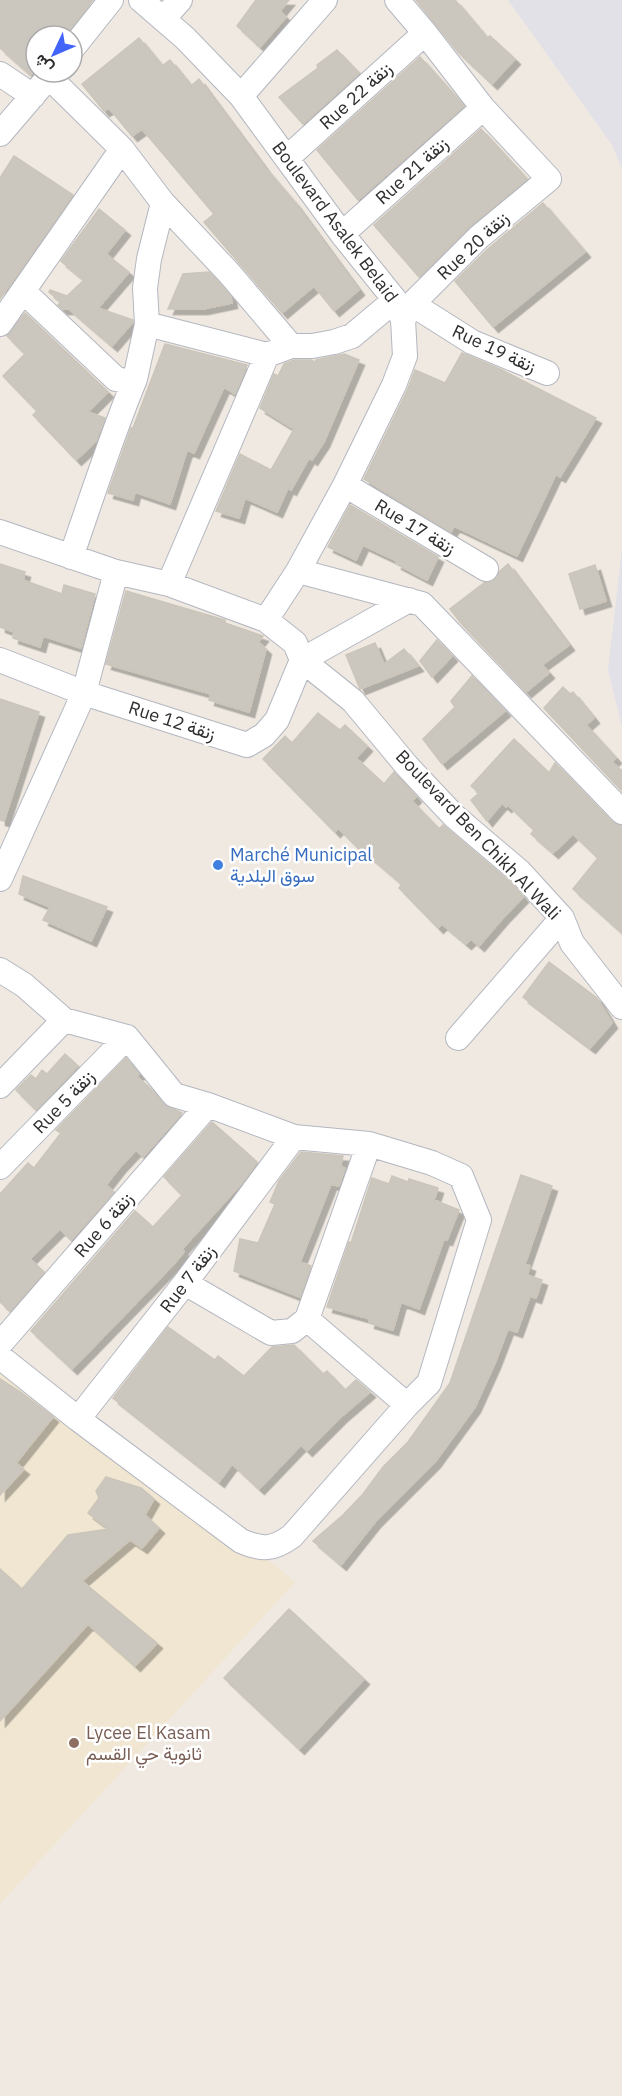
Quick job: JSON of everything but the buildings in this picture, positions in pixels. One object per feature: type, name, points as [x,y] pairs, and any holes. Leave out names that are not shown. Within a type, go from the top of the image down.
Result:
[{"type":"street","points":[[84,34],[111,0]]},
{"type":"street","name":"Boulevard Asalek Belaid","points":[[141,0],[185,38],[241,96],[342,234],[404,308],[405,357],[378,421],[298,571],[266,620]]},
{"type":"street","points":[[163,19],[180,0]]},
{"type":"street","points":[[241,96],[325,0]]},
{"type":"street","points":[[397,0],[483,108]]},
{"type":"street","name":"Rue 22 زنقة","points":[[287,158],[425,33]]},
{"type":"street","points":[[0,74],[33,96]]},
{"type":"street","points":[[0,134],[43,84]]},
{"type":"street","points":[[60,84],[122,149],[163,203],[291,346]]},
{"type":"street","name":"Rue 20 زنقة","points":[[267,355],[291,346],[312,346],[352,336],[404,308],[479,237],[549,179],[483,108]]},
{"type":"street","name":"Rue 21 زنقة","points":[[342,234],[483,108]]},
{"type":"street","points":[[0,324],[122,149]]},
{"type":"street","points":[[71,557],[109,443],[135,379],[147,324],[147,279],[163,203]]},
{"type":"street","points":[[24,292],[116,379],[126,381],[135,379]]},
{"type":"street","name":"Rue 19 زنقة","points":[[404,308],[472,342],[547,373]]},
{"type":"street","points":[[147,324],[267,355],[169,584]]},
{"type":"street","name":"Rue 17 زنقة","points":[[345,485],[486,569]]},
{"type":"street","name":"Boulevard Ben Chikh Al Wali","points":[[0,532],[116,573],[169,584],[266,620],[295,643],[302,660],[353,700],[407,766],[454,816],[520,872],[562,918],[572,943],[622,1007]]},
{"type":"street","points":[[298,571],[422,604],[622,812]]},
{"type":"street","points":[[0,879],[84,693],[116,573]]},
{"type":"street","points":[[302,660],[409,600]]},
{"type":"street","name":"Rue 12 زنقة","points":[[0,660],[84,693],[247,745],[264,735],[277,720],[302,660]]},
{"type":"street","points":[[458,1038],[562,918]]},
{"type":"street","points":[[0,970],[24,985],[64,1020],[127,1036],[174,1095],[294,1137],[369,1144],[432,1163],[461,1176],[478,1220],[429,1383],[292,1536],[280,1545],[267,1548],[255,1547],[241,1541],[78,1419],[0,1357]]},
{"type":"street","points":[[0,1086],[64,1020]]},
{"type":"street","name":"Rue 5 زنقة","points":[[0,1167],[127,1036]]},
{"type":"street","name":"Rue 6 زنقة","points":[[0,1344],[208,1105]]},
{"type":"street","name":"Rue 7 زنقة","points":[[78,1419],[185,1283],[294,1137]]},
{"type":"street","points":[[185,1283],[271,1333],[292,1331],[307,1319],[369,1144]]},
{"type":"street","points":[[307,1319],[407,1405]]},
{"type":"shaded area","points":[[508,0],[622,0],[622,169],[612,145]]},
{"type":"shaded area","points":[[622,549],[622,727],[608,670]]},
{"type":"shaded area","name":"Lycee El Kasam ثانوية حي القسم","points":[[0,1341],[295,1582],[0,1904]]},
{"type":"place","name":"Marché Municipal سوق البلدية","points":[[218,865]]},
{"type":"place","name":"Lycee El Kasam ثانوية حي القسم","points":[[74,1743]]}]
